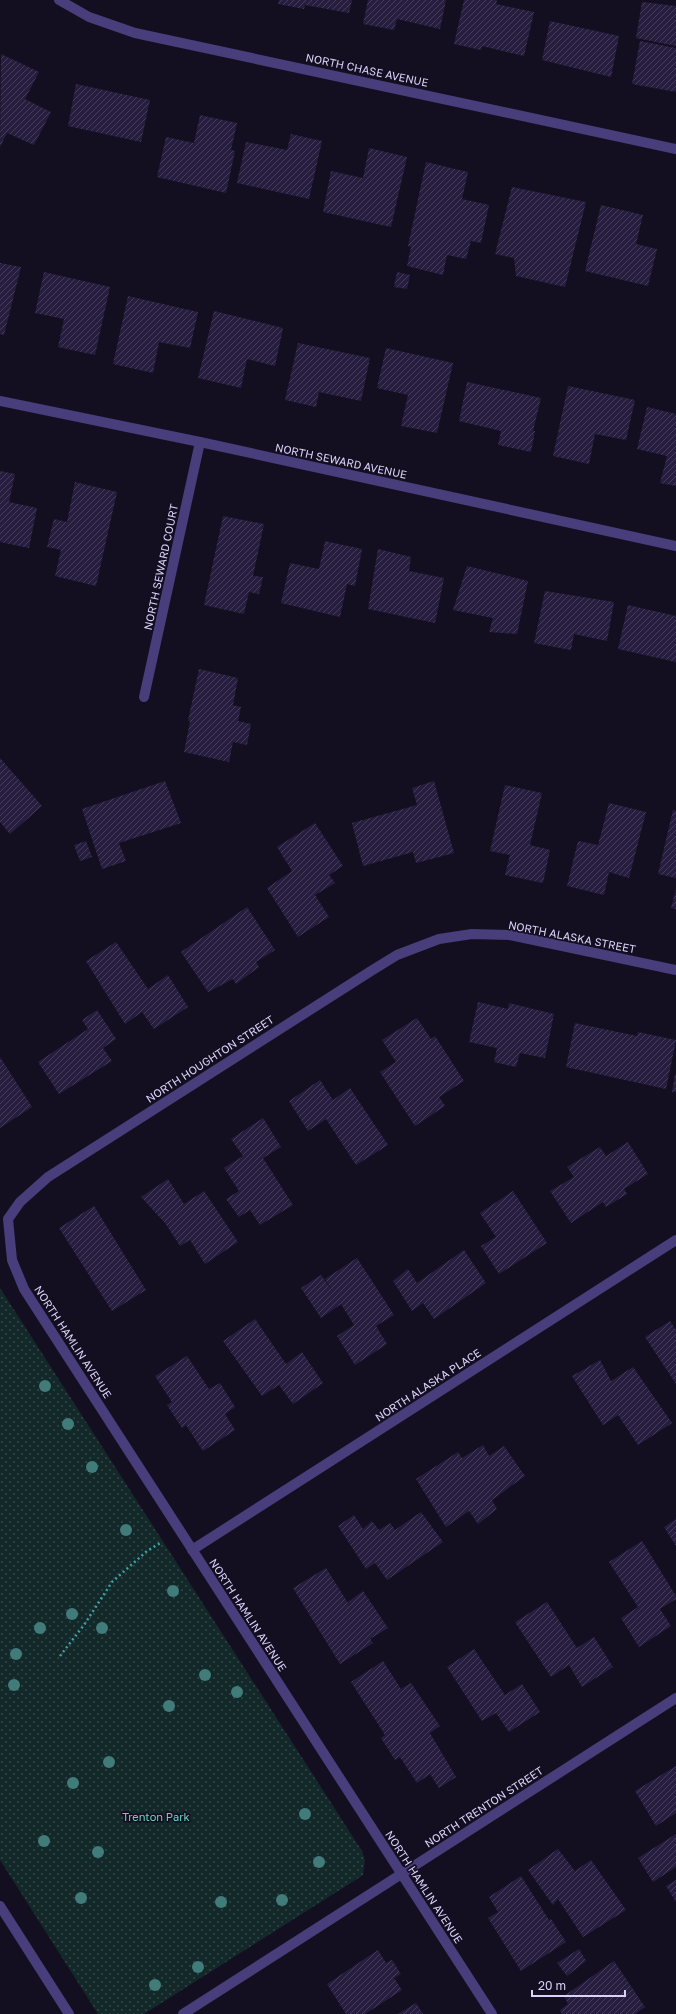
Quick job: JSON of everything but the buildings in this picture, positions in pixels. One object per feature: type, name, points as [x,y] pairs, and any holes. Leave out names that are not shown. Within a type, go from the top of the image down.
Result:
[{"type":"street","name":"NORTH CHASE AVENUE","points":[[59,0],[89,17],[135,32],[676,149]]},
{"type":"street","name":"NORTH SEWARD AVENUE","points":[[0,401],[200,442],[676,546]]},
{"type":"street","name":"NORTH SEWARD COURT","points":[[144,697],[200,442]]},
{"type":"street","name":"NORTH ALASKA STREET","points":[[439,939],[472,934],[510,935],[676,970]]},
{"type":"street","name":"NORTH HOUGHTON STREET","points":[[8,1219],[20,1202],[48,1177],[397,955],[439,939]]},
{"type":"street","name":"NORTH HAMLIN AVENUE","points":[[8,1219],[12,1260],[24,1289],[492,2014]]},
{"type":"street","name":"NORTH ALASKA PLACE","points":[[192,1550],[676,1240]]},
{"type":"street","name":"NORTH TRENTON STREET","points":[[183,2014],[676,1698]]},
{"type":"street","points":[[0,1906],[69,2014]]},
{"type":"path","points":[[60,1656],[84,1625],[112,1582],[147,1551],[180,1530]]},
{"type":"green space","name":"Trenton Park","points":[[0,1288],[362,1851],[365,1860],[363,1875],[144,2014],[98,2014],[0,1860]]}]
